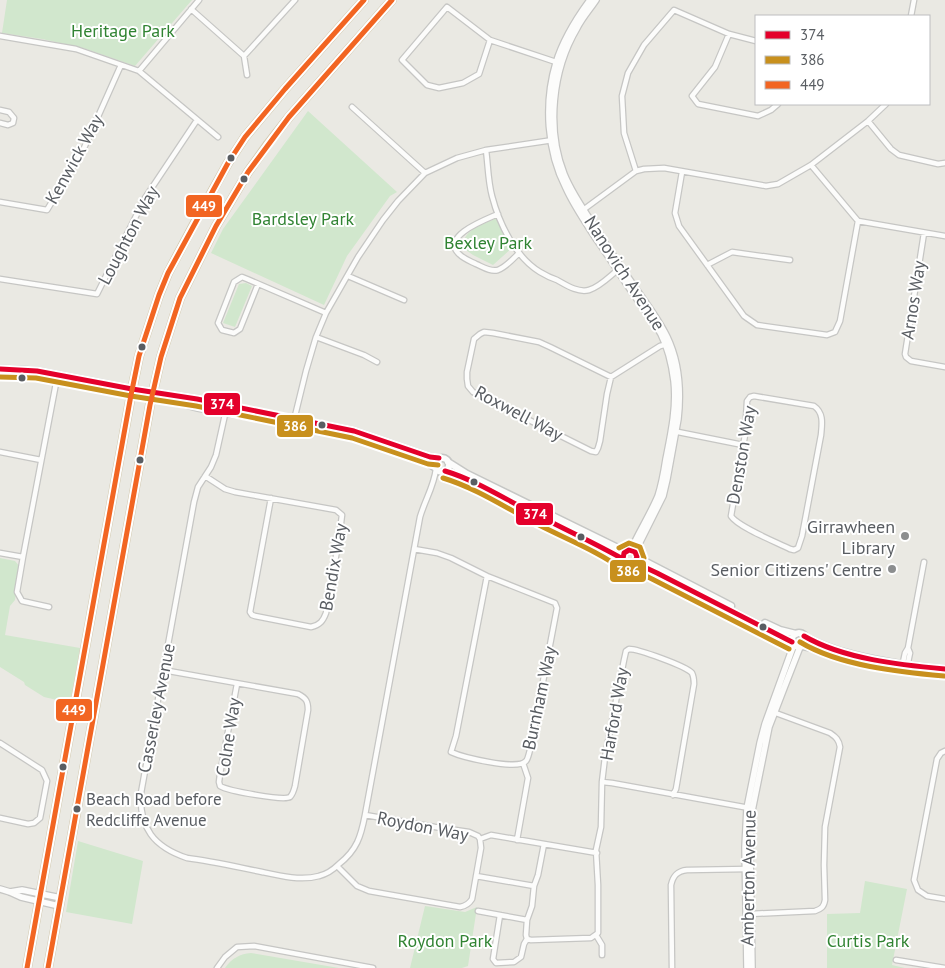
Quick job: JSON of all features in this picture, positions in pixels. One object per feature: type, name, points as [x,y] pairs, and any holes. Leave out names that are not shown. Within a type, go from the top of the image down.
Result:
[{"type":"main road","points":[[27,968],[139,356],[159,294],[168,273],[224,170],[246,137],[272,104],[364,0]]},
{"type":"main road","points":[[48,968],[152,395],[161,357],[180,298],[216,226],[248,172],[289,117],[392,0]]},
{"type":"main road","points":[[0,369],[23,370],[152,395],[198,409],[226,409],[354,431],[430,457],[445,459],[467,474],[780,630],[800,634],[818,643],[851,654],[905,668],[945,669]]},
{"type":"main road","points":[[0,375],[57,377]]},
{"type":"main road","points":[[294,421],[358,437],[420,458],[440,470],[461,476],[630,554],[636,561],[630,564]]},
{"type":"main road","points":[[439,458],[436,462],[440,470]]},
{"type":"main road","points":[[440,470],[448,467],[448,462]]},
{"type":"main road","points":[[630,554],[626,563],[642,566],[657,573],[797,645],[819,649],[860,663],[945,675]]},
{"type":"main road","points":[[796,634],[793,638],[797,645]]},
{"type":"main road","points":[[797,645],[805,640],[804,636]]},
{"type":"street","points":[[139,71],[199,0]]},
{"type":"street","points":[[244,56],[295,0]]},
{"type":"street","name":"Nanovich Avenue","points":[[594,0],[572,26],[550,92],[549,109],[560,175],[566,189],[668,344],[675,393],[673,431],[660,490],[630,554]]},
{"type":"street","points":[[911,15],[914,0]]},
{"type":"street","points":[[490,40],[479,74],[463,83],[439,88],[427,85],[402,60],[447,7],[490,40],[559,62]]},
{"type":"street","points":[[191,9],[244,56],[247,75]]},
{"type":"street","points":[[636,171],[624,133],[622,96],[628,73],[644,46],[674,10],[729,34],[755,41]]},
{"type":"street","points":[[729,34],[715,67],[692,96],[698,104],[758,116],[777,105]]},
{"type":"street","points":[[0,36],[76,50],[139,71],[218,137]]},
{"type":"street","name":"Kenwick Way","points":[[0,202],[47,210],[84,148],[121,65]]},
{"type":"street","points":[[581,211],[636,171],[644,169],[653,168],[682,172],[766,186],[778,184],[811,165],[868,121],[885,105]]},
{"type":"street","points":[[352,107],[425,173]]},
{"type":"street","points":[[0,110],[9,112],[14,118],[13,123],[8,125],[0,124]]},
{"type":"street","name":"Loughton Way","points":[[0,279],[97,294],[146,198],[197,120]]},
{"type":"street","points":[[868,121],[891,149],[899,155],[938,164],[945,163]]},
{"type":"street","points":[[294,421],[316,337],[326,313],[358,258],[398,201],[425,173],[445,162],[486,150],[554,140]]},
{"type":"street","points":[[486,150],[492,196],[498,214],[519,253],[539,272],[574,289],[583,291],[590,290],[599,285],[620,269]]},
{"type":"street","points":[[811,165],[858,221],[945,236]]},
{"type":"street","points":[[682,172],[675,213],[679,226],[744,316],[757,325],[828,335],[835,332],[840,321],[858,221]]},
{"type":"street","points":[[498,214],[463,231],[457,238],[455,249],[466,259],[492,270],[505,266],[519,253]]},
{"type":"street","name":"Arnos Way","points":[[924,233],[905,354],[910,361],[945,367]]},
{"type":"street","points":[[707,265],[732,252],[790,260]]},
{"type":"street","points":[[348,276],[404,300]]},
{"type":"street","points":[[258,284],[240,329],[234,333],[222,330],[218,322],[234,282],[242,277],[326,313]]},
{"type":"street","name":"Roxwell Way","points":[[484,332],[539,342],[611,377],[600,441],[596,452],[473,392],[468,386],[467,380],[474,339],[484,332]]},
{"type":"street","points":[[316,337],[377,362]]},
{"type":"street","points":[[611,377],[660,346],[668,344]]},
{"type":"street","points":[[49,607],[22,601],[17,592],[57,377]]},
{"type":"street","name":"Denston Way","points":[[750,397],[769,398],[814,406],[819,409],[822,419],[821,435],[802,536],[798,548],[790,549],[738,524],[731,516],[743,445],[746,406],[750,397]]},
{"type":"street","name":"Casserley Avenue","points":[[226,409],[216,455],[198,487],[194,502],[141,793],[140,809],[144,822],[151,834],[163,847],[186,858],[276,875],[297,878],[313,877],[320,876],[337,866],[356,847],[366,815],[423,508],[440,470]]},
{"type":"street","points":[[673,431],[743,445]]},
{"type":"street","points":[[0,452],[41,460]]},
{"type":"street","name":"Bendix Way","points":[[205,476],[225,489],[336,510],[342,515],[326,613],[324,620],[315,626],[311,627],[255,616],[250,612],[271,498]]},
{"type":"street","name":"Burnham Way","points":[[414,549],[437,553],[451,558],[487,576],[555,603],[557,608],[530,750],[526,761],[523,763],[509,765],[460,756],[452,752],[487,576]]},
{"type":"street","points":[[0,553],[23,557]]},
{"type":"street","points":[[905,668],[905,653],[908,648],[924,562]]},
{"type":"street","name":"Amberton Avenue","points":[[752,968],[748,870],[750,809],[772,711],[797,645]]},
{"type":"street","name":"Harford Way","points":[[673,795],[676,789],[694,678],[683,667],[632,648],[626,651],[602,782],[673,795],[750,809]]},
{"type":"street","name":"Colne Way","points":[[163,670],[298,694],[307,700],[308,710],[305,729],[295,786],[290,797],[285,799],[276,798],[229,790],[220,786],[220,774],[237,684]]},
{"type":"street","points":[[749,914],[815,911],[821,909],[825,900],[825,827],[840,747],[839,742],[830,733],[772,711]]},
{"type":"street","points":[[0,743],[42,770],[47,781],[40,818],[34,823],[28,824],[0,818]]},
{"type":"street","points":[[945,752],[941,753],[937,759],[914,880],[918,890],[927,896],[945,899]]},
{"type":"street","points":[[517,840],[528,778],[523,763]]},
{"type":"street","points":[[527,938],[531,940],[590,938],[598,933],[596,850],[601,827],[602,782]]},
{"type":"street","name":"Roydon Way","points":[[337,866],[362,889],[460,906],[470,903],[481,848],[480,839],[475,834],[366,815]]},
{"type":"street","points":[[480,839],[491,835],[597,853]]},
{"type":"street","points":[[500,915],[492,959],[496,963],[514,962],[521,956],[527,938],[527,920],[532,906],[534,886],[544,844]]},
{"type":"street","points":[[672,968],[672,879],[676,874],[687,870],[748,870]]},
{"type":"street","points":[[476,876],[534,886]]},
{"type":"street","points":[[0,889],[21,897],[60,902]]},
{"type":"street","points":[[478,911],[527,920]]},
{"type":"street","name":"Amberton Avenue","points":[[747,968],[749,914]]},
{"type":"street","points":[[596,935],[602,944],[602,955]]},
{"type":"street","points":[[217,968],[225,957],[237,947],[254,946],[373,968]]},
{"type":"street","points":[[896,960],[945,968]]},
{"type":"green space","name":"Heritage Park","points":[[7,0],[192,0],[135,66],[83,48],[2,33]]},
{"type":"green space","name":"Bardsley Park","points":[[308,111],[397,192],[390,196],[347,256],[324,305],[211,253],[223,229]]},
{"type":"green space","name":"Bexley Park","points":[[497,218],[512,248],[493,265],[463,248],[463,242],[474,228]]},
{"type":"green space","points":[[246,283],[252,286],[235,327],[223,323],[239,284]]},
{"type":"green space","points":[[0,558],[15,561],[20,567],[15,600],[10,606],[5,635],[80,648],[70,703],[44,697],[0,667]]},
{"type":"green space","points":[[78,841],[143,861],[132,924],[66,912]]},
{"type":"green space","name":"Curtis Park","points":[[865,881],[907,889],[892,965],[905,968],[827,968],[827,914],[860,913]]},
{"type":"green space","name":"Roydon Park","points":[[425,906],[465,912],[477,907],[468,966],[462,968],[410,968]]},
{"type":"green space","points":[[251,953],[339,968],[225,968],[236,957]]},
{"type":"transit line","name":"449","points":[[27,968],[131,395],[139,356],[159,295],[168,273],[228,163],[245,137],[364,0]]},
{"type":"transit line","name":"449","points":[[48,968],[150,405],[161,357],[180,298],[216,226],[248,172],[289,117],[392,0]]},
{"type":"transit line","name":"374","points":[[0,369],[37,371],[197,399],[354,431],[430,457],[439,458]]},
{"type":"transit line","name":"386","points":[[0,377],[36,378],[196,406],[352,438],[428,464],[438,465]]},
{"type":"transit line","name":"374","points":[[445,471],[478,484],[623,559]]},
{"type":"transit line","name":"386","points":[[443,478],[479,493],[593,551],[625,571],[632,571],[640,567],[644,558],[640,547],[629,543],[619,548]]},
{"type":"transit line","name":"374","points":[[629,550],[635,552],[637,557],[634,563],[628,564],[623,559],[624,553],[629,550]]},
{"type":"transit line","name":"374","points":[[630,564],[642,566],[657,573],[792,642]]},
{"type":"transit line","name":"386","points":[[629,571],[640,573],[789,649]]},
{"type":"transit line","name":"374","points":[[804,636],[836,650],[873,660],[945,669]]},
{"type":"transit line","name":"386","points":[[800,642],[833,657],[851,662],[889,670],[944,676]]},
{"type":"place","name":"Girrawheen Library","points":[[905,536]]},
{"type":"place","name":"Senior Citizens' Centre","points":[[892,569]]},
{"type":"place","name":"Beach Road before Redcliffe Avenue","points":[[77,809]]}]
